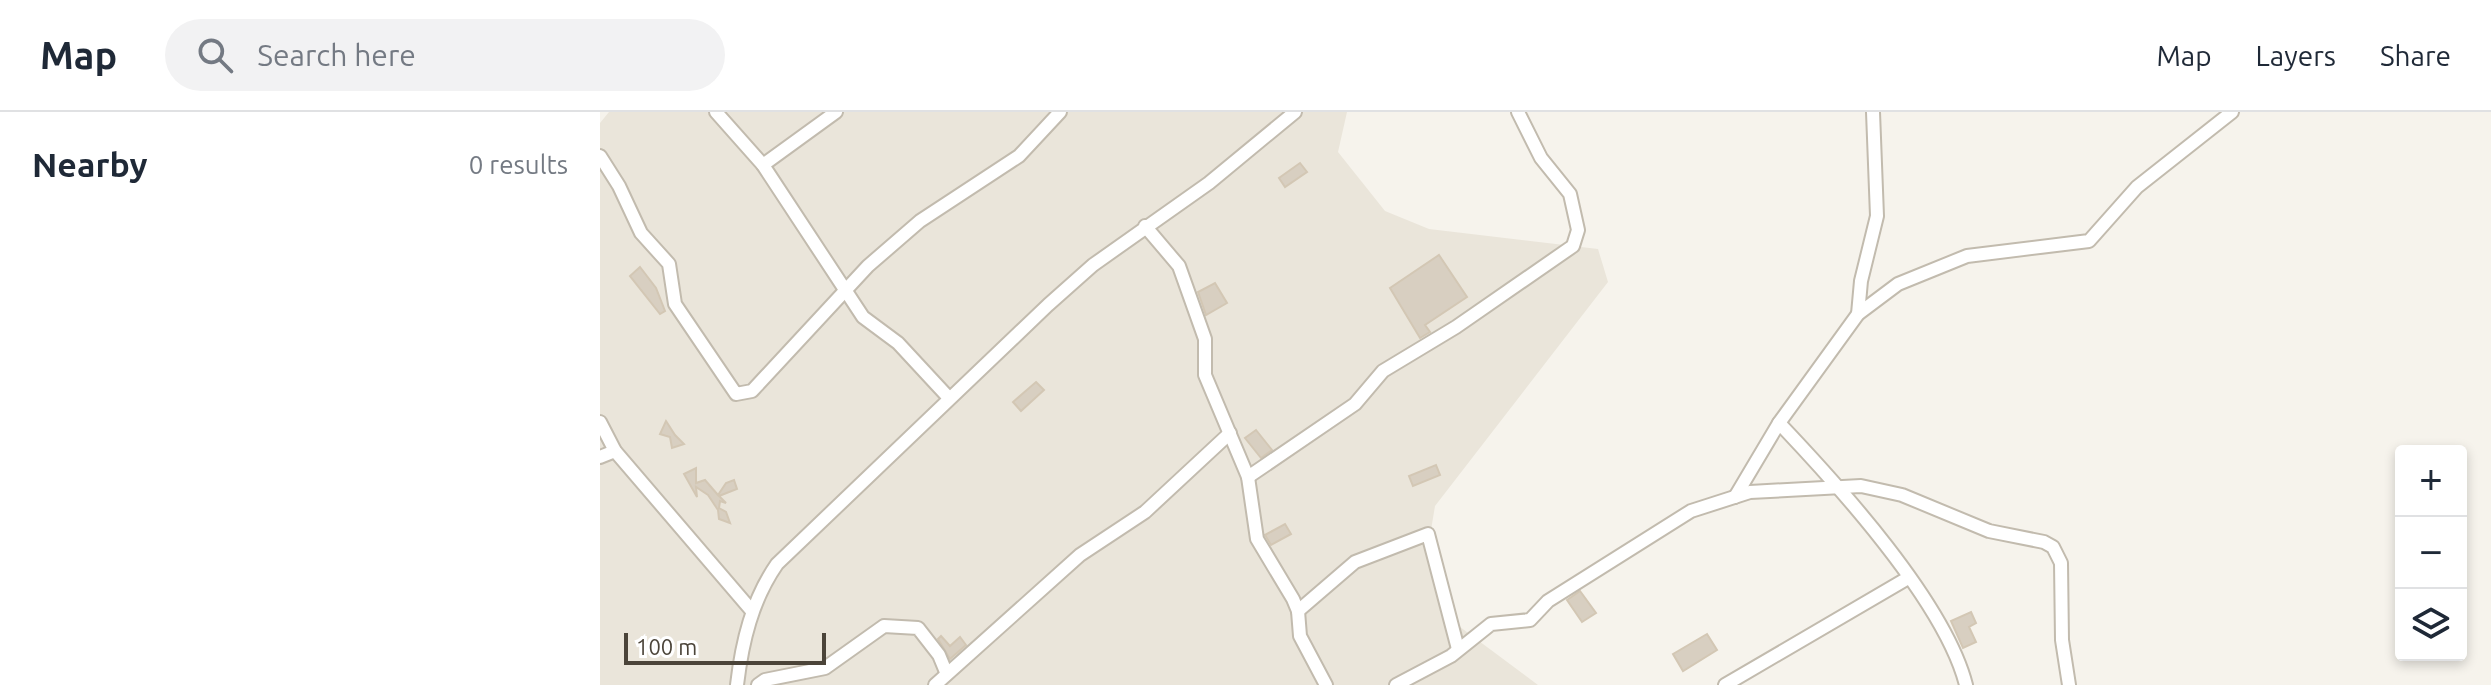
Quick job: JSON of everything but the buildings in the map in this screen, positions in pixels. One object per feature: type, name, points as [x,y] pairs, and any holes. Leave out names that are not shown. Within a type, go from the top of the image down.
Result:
[{"type":"street","points":[[716,112],[763,165],[844,291],[870,324],[898,343],[949,398]]},
{"type":"street","points":[[763,165],[836,112]]},
{"type":"street","points":[[600,156],[619,186],[641,233],[669,264],[675,304],[736,394],[752,391],[844,291],[920,221],[1019,156],[1060,112]]},
{"type":"street","points":[[737,685],[752,611],[762,585],[777,564],[1048,305],[1145,226],[1209,183],[1295,112]]},
{"type":"street","points":[[1248,477],[1355,404],[1383,371],[1456,327],[1573,246],[1578,230],[1570,194],[1541,158],[1518,112]]},
{"type":"street","points":[[1735,497],[1779,423],[1851,328],[1858,314],[1861,281],[1877,216],[1873,112]]},
{"type":"street","points":[[1858,314],[1898,284],[1931,267],[1967,256],[2089,241],[2137,187],[2232,112]]},
{"type":"street","points":[[1145,226],[1179,266],[1205,339],[1205,375],[1248,477],[1257,539],[1298,611],[1300,636],[1326,685]]},
{"type":"street","points":[[600,422],[615,451],[752,611]]},
{"type":"street","points":[[1779,423],[1842,489],[1908,578],[1951,643],[1966,685]]},
{"type":"street","points":[[935,685],[1080,555],[1145,512],[1230,433]]},
{"type":"street","points":[[600,457],[615,451]]},
{"type":"street","points":[[1396,685],[1458,649],[1491,624],[1530,620],[1548,601],[1691,511],[1735,497],[1803,488],[1861,486],[1902,495],[1989,531],[2044,542],[2053,547],[2061,563],[2062,640],[2069,685]]},
{"type":"street","points":[[1298,611],[1355,562],[1428,534],[1458,649]]},
{"type":"street","points":[[1725,685],[1908,578]]},
{"type":"street","points":[[758,685],[765,680],[825,668],[884,626],[918,628],[944,662],[946,672]]},
{"type":"shaded area","points":[[609,112],[1347,112],[1338,152],[1385,211],[1429,229],[1598,249],[1608,282],[1435,506],[1430,536],[1448,618],[1538,685],[600,685],[600,123]]}]
